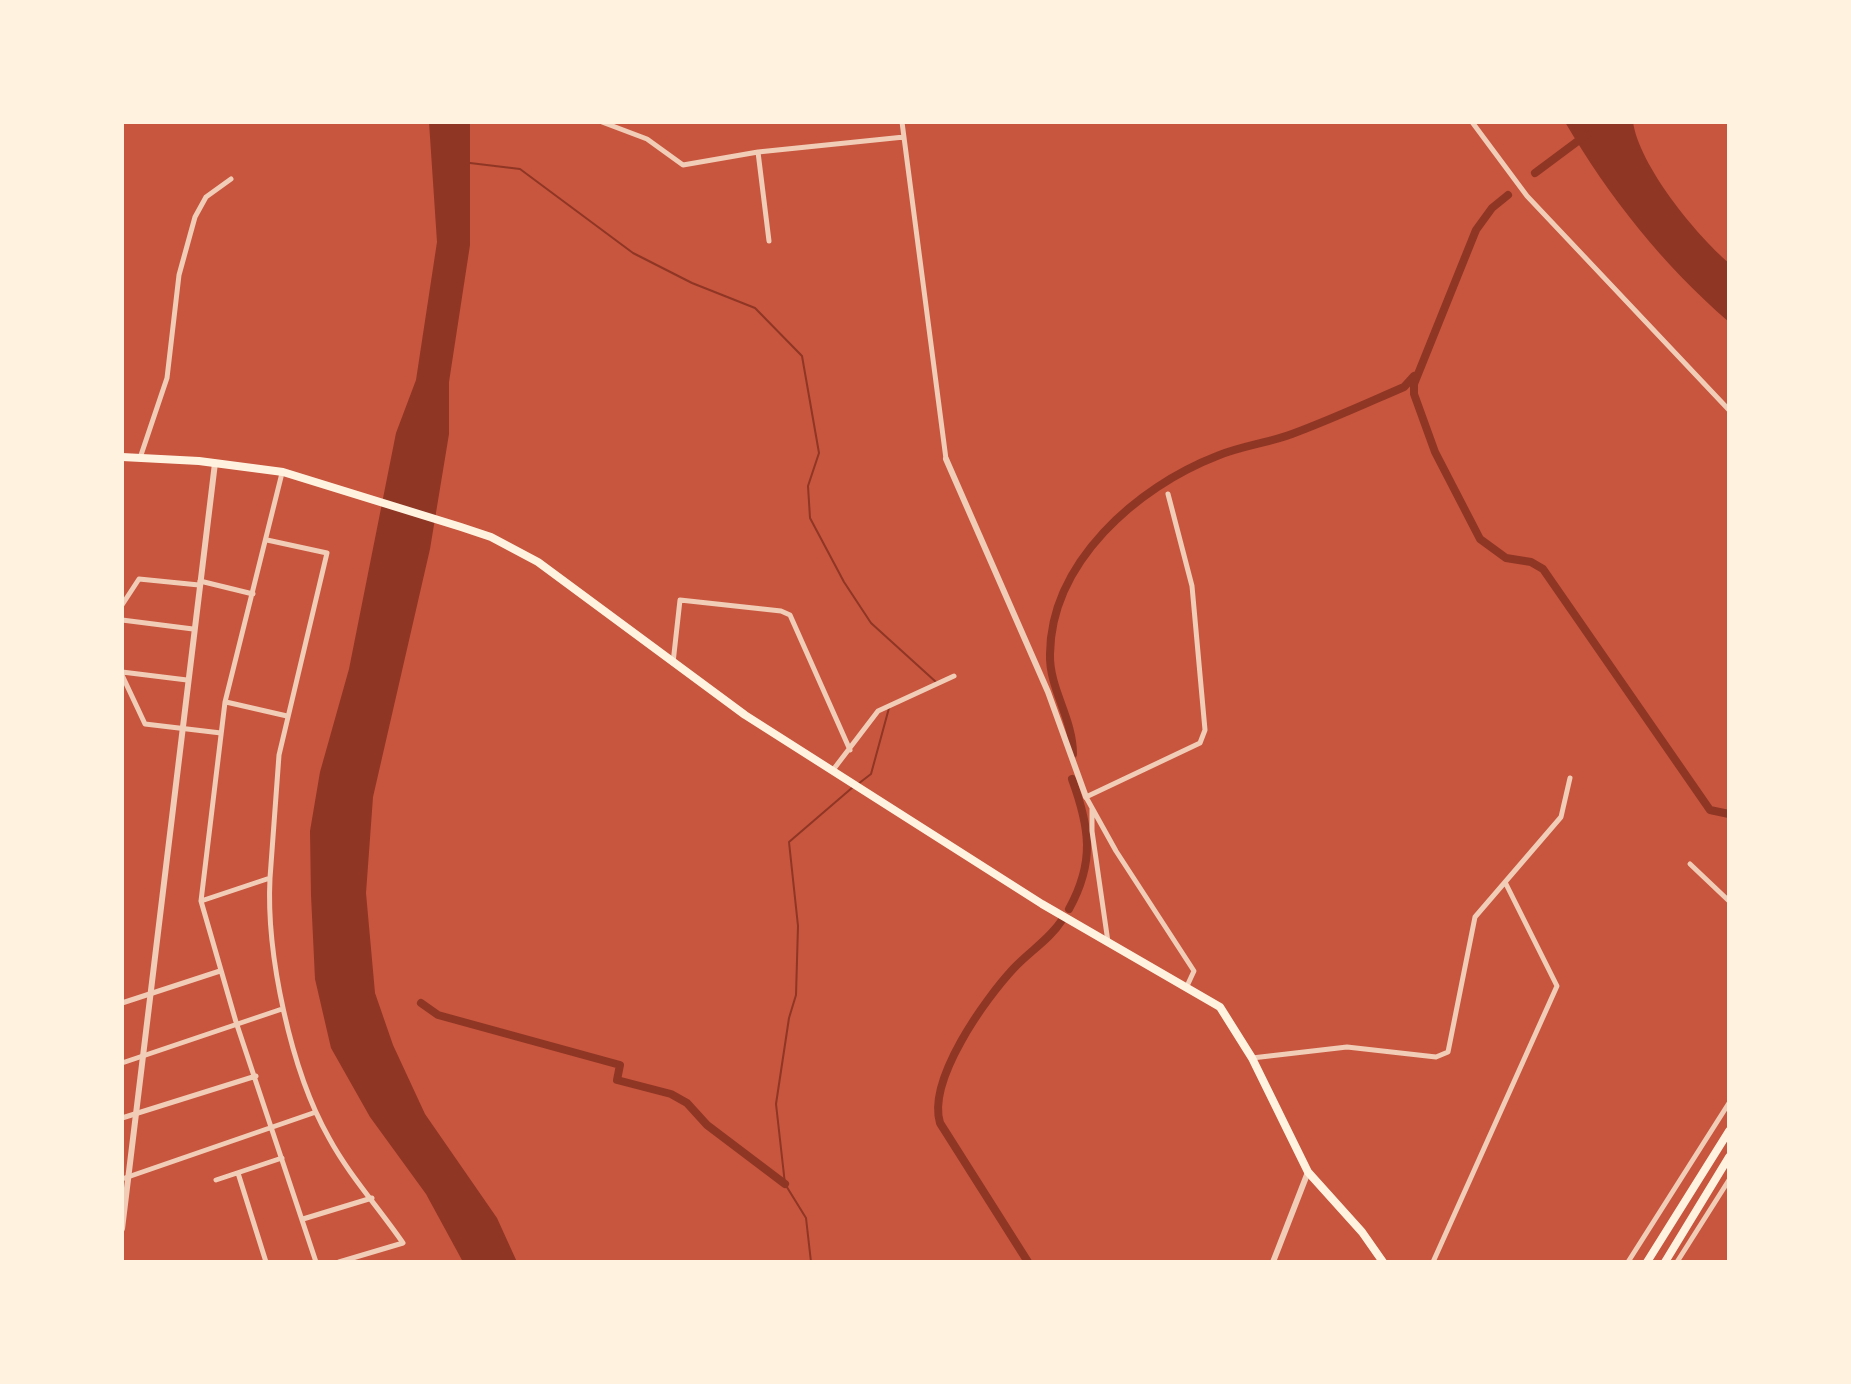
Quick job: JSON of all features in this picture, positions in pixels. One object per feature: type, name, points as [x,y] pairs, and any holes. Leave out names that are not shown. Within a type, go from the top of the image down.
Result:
[{"type":"main road","points":[[122,457],[215,463],[283,472],[491,537],[538,562],[745,715],[927,833],[1220,1007],[1252,1058],[1308,1172],[1362,1232],[1383,1262]]},
{"type":"main road","points":[[1647,1262],[1729,1131]]},
{"type":"main road","points":[[1665,1262],[1729,1157]]},
{"type":"street","points":[[602,122],[647,139],[683,165],[758,152],[904,137]]},
{"type":"street","points":[[902,122],[946,459],[1048,692],[1086,797],[1116,851],[1194,971],[1187,986]]},
{"type":"street","points":[[1472,122],[1527,196],[1729,410]]},
{"type":"street","points":[[758,152],[769,241]]},
{"type":"street","points":[[140,458],[167,378],[179,275],[195,217],[206,197],[231,179]]},
{"type":"street","points":[[122,1229],[215,463]]},
{"type":"street","points":[[283,472],[225,702],[201,901],[236,1022],[316,1262]]},
{"type":"street","points":[[1086,797],[1200,743],[1205,730],[1192,586],[1168,494]]},
{"type":"street","points":[[267,540],[327,553],[287,716],[276,781],[270,878],[273,947],[282,1009],[316,1112],[330,1140],[403,1243],[339,1262]]},
{"type":"street","points":[[122,605],[139,579],[199,583],[253,594]]},
{"type":"street","points":[[673,664],[680,600],[781,611],[790,615],[850,750]]},
{"type":"street","points":[[122,620],[193,629]]},
{"type":"street","points":[[122,673],[187,680]]},
{"type":"street","points":[[122,673],[145,724],[221,733]]},
{"type":"street","points":[[833,770],[878,711],[954,676]]},
{"type":"street","points":[[225,702],[287,716]]},
{"type":"street","points":[[1252,1058],[1347,1047],[1436,1057],[1448,1052],[1475,917],[1561,817],[1570,778]]},
{"type":"street","points":[[1092,808],[1092,831],[1108,942]]},
{"type":"street","points":[[1690,864],[1729,901]]},
{"type":"street","points":[[201,901],[270,878]]},
{"type":"street","points":[[1433,1262],[1557,986],[1506,884]]},
{"type":"street","points":[[122,1003],[220,971]]},
{"type":"street","points":[[122,1063],[282,1009]]},
{"type":"street","points":[[122,1118],[256,1076]]},
{"type":"street","points":[[1628,1262],[1729,1103]]},
{"type":"street","points":[[126,1178],[316,1112]]},
{"type":"street","points":[[216,1180],[282,1158]]},
{"type":"street","points":[[1273,1262],[1308,1172]]},
{"type":"street","points":[[238,1173],[266,1262]]},
{"type":"street","points":[[1677,1262],[1728,1185]]},
{"type":"street","points":[[303,1219],[372,1198]]},
{"type":"shaded area","points":[[429,122],[470,122],[470,245],[449,382],[449,434],[430,549],[373,797],[366,893],[375,993],[393,1045],[425,1114],[497,1218],[517,1262],[463,1262],[426,1194],[370,1117],[331,1048],[315,979],[310,831],[320,772],[349,669],[396,433],[416,380],[437,242]]},
{"type":"shaded area","points":[[1565,122],[1633,122],[1637,139],[1657,178],[1701,235],[1729,263],[1729,322],[1682,277],[1639,229],[1600,177]]},
{"type":"waterway","points":[[1535,173],[1586,135]]},
{"type":"waterway","points":[[470,163],[520,169],[633,253],[692,283],[755,308],[802,356],[819,453],[808,486],[810,518],[844,582],[871,623],[936,682]]},
{"type":"waterway","points":[[1508,195],[1492,208],[1476,230],[1414,384],[1414,394],[1435,452],[1480,539],[1506,558],[1531,562],[1543,569],[1710,810],[1729,814]]},
{"type":"waterway","points":[[1073,754],[1069,728],[1051,667],[1054,620],[1065,589],[1082,559],[1104,532],[1157,487],[1187,470],[1226,453],[1320,423],[1404,387],[1414,376]]},
{"type":"waterway","points":[[858,784],[871,774],[889,708]]},
{"type":"waterway","points":[[1069,909],[1083,876],[1087,845],[1083,813],[1072,779]]},
{"type":"waterway","points":[[811,1262],[806,1218],[785,1184],[776,1104],[789,1018],[796,995],[798,926],[789,842],[853,787]]},
{"type":"waterway","points":[[1028,1262],[940,1123],[938,1105],[950,1063],[974,1019],[1014,968],[1062,920]]},
{"type":"waterway","points":[[421,1003],[438,1015],[620,1065],[617,1080],[671,1094],[687,1103],[707,1125],[785,1184]]}]
